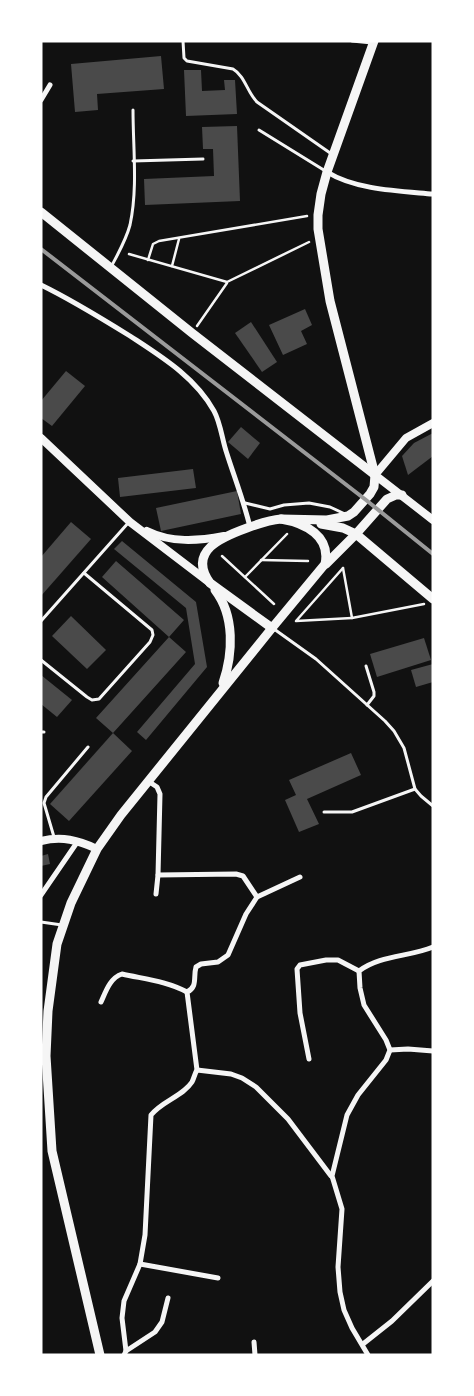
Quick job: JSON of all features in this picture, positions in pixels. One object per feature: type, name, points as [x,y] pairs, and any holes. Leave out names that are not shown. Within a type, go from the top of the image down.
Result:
[{"type":"main road","points":[[222,688],[230,652],[228,620],[223,602],[205,576],[203,560],[206,551],[212,544],[224,536],[266,521],[281,519],[327,520],[348,516],[354,512],[374,487],[375,476],[330,301],[321,248],[318,215],[327,172],[373,42]]},
{"type":"main road","points":[[41,212],[375,476]]},
{"type":"main road","points":[[100,1355],[52,1151],[48,1110],[46,1056],[48,1011],[51,978],[62,926],[85,871],[97,849],[148,780],[326,564],[387,499],[396,495],[402,495]]},
{"type":"main road","points":[[281,519],[333,526],[356,534],[432,598]]},
{"type":"main road","points":[[281,519],[304,526],[322,540],[327,551],[326,564]]},
{"type":"main road","points":[[210,583],[272,628]]},
{"type":"street","points":[[41,100],[50,85]]},
{"type":"street","points":[[327,172],[339,180],[360,185],[433,194]]},
{"type":"street","points":[[41,285],[103,319],[168,361],[190,379],[213,409],[218,419],[226,453],[245,502],[250,527]]},
{"type":"street","points":[[433,423],[406,438],[375,476],[433,520]]},
{"type":"street","points":[[41,438],[130,522],[210,583]]},
{"type":"street","points":[[130,522],[155,535],[176,540],[210,539],[224,536]]},
{"type":"street","points":[[148,780],[157,787],[160,794],[156,894]]},
{"type":"street","points":[[41,841],[66,838],[97,849]]},
{"type":"street","points":[[41,895],[78,841]]},
{"type":"street","points":[[158,875],[236,874],[243,876],[257,897]]},
{"type":"street","points":[[101,1002],[110,983],[116,976],[122,974],[164,983],[187,992],[192,990],[195,984],[194,972],[196,967],[201,964],[218,962],[228,955],[246,914],[257,897],[300,877]]},
{"type":"street","points":[[359,971],[376,961],[420,952],[433,947]]},
{"type":"street","points":[[309,1059],[300,1014],[297,969],[300,965],[326,960],[338,960],[359,971]]},
{"type":"street","points":[[332,1176],[347,1115],[358,1095],[386,1060],[390,1050],[386,1040],[364,1005],[359,971]]},
{"type":"street","points":[[125,1353],[122,1318],[124,1301],[140,1264],[145,1235],[151,1115],[156,1109],[184,1090],[192,1082],[197,1070],[187,992]]},
{"type":"street","points":[[390,1050],[433,1051]]},
{"type":"street","points":[[197,1070],[231,1074],[242,1078],[256,1087],[288,1119],[332,1176],[342,1209],[338,1267],[340,1292],[344,1310],[368,1355]]},
{"type":"street","points":[[140,1264],[218,1278]]},
{"type":"street","points":[[363,1344],[392,1321],[433,1281]]},
{"type":"street","points":[[125,1353],[155,1332],[162,1322],[168,1298]]},
{"type":"street","points":[[254,1342],[255,1355]]},
{"type":"lane","points":[[183,41],[184,58],[187,61],[233,69],[240,72],[252,98],[333,155]]},
{"type":"lane","points":[[352,41],[373,42]]},
{"type":"lane","points":[[111,268],[130,226],[134,198],[133,110]]},
{"type":"lane","points":[[259,130],[327,172]]},
{"type":"lane","points":[[133,160],[203,159]]},
{"type":"lane","points":[[245,502],[270,509],[284,505],[309,503],[330,506],[348,516]]},
{"type":"lane","points":[[41,621],[130,522]]},
{"type":"lane","points":[[41,660],[87,698],[92,700],[99,699],[150,642],[154,635],[152,630],[84,573]]},
{"type":"lane","points":[[272,628],[316,659],[385,721],[394,731],[404,748],[415,789],[433,806]]},
{"type":"lane","points":[[366,666],[374,692],[374,696],[367,705]]},
{"type":"lane","points":[[54,838],[44,803],[46,797],[88,747]]},
{"type":"lane","points":[[324,812],[352,812],[415,789]]},
{"type":"lane","points":[[41,922],[62,926]]},
{"type":"path","points":[[148,260],[153,244],[309,215]]},
{"type":"path","points":[[172,266],[179,238]]},
{"type":"path","points":[[192,333],[227,282],[309,242]]},
{"type":"path","points":[[129,254],[227,282]]},
{"type":"path","points":[[245,577],[287,534]]},
{"type":"path","points":[[222,556],[274,604]]},
{"type":"path","points":[[261,560],[308,561]]},
{"type":"path","points":[[352,618],[342,568],[296,621],[352,618],[423,605],[432,598]]},
{"type":"building","points":[[161,56],[164,89],[97,94],[98,110],[75,112],[71,64]]},
{"type":"building","points":[[184,70],[201,70],[202,91],[225,90],[224,80],[235,80],[237,114],[186,116]]},
{"type":"building","points":[[237,126],[240,201],[145,205],[144,179],[214,176],[213,149],[203,149],[202,127]]},
{"type":"building","points":[[305,309],[312,325],[301,331],[307,344],[283,355],[269,325]]},
{"type":"building","points":[[251,322],[277,362],[262,372],[235,333]]},
{"type":"building","points":[[66,371],[85,386],[52,426],[41,418],[41,401]]},
{"type":"building","points":[[241,427],[260,443],[248,459],[228,442]]},
{"type":"building","points":[[433,433],[433,456],[408,475],[402,456],[414,443]]},
{"type":"building","points":[[193,469],[196,488],[120,497],[118,478]]},
{"type":"building","points":[[237,491],[241,514],[161,531],[156,508]]},
{"type":"building","points":[[71,522],[91,539],[41,596],[41,557]]},
{"type":"building","points":[[122,541],[196,602],[207,667],[146,740],[137,732],[195,664],[186,608],[114,549]]},
{"type":"building","points":[[116,561],[184,620],[169,637],[102,577]]},
{"type":"building","points":[[71,616],[106,650],[87,669],[52,636]]},
{"type":"building","points":[[169,637],[186,652],[113,733],[96,718]]},
{"type":"building","points":[[424,638],[431,660],[377,677],[370,654]]},
{"type":"building","points":[[433,664],[433,682],[416,687],[411,670]]},
{"type":"building","points":[[41,675],[72,700],[57,717],[41,704]]},
{"type":"building","points":[[113,733],[132,751],[69,821],[50,804]]},
{"type":"building","points":[[351,753],[361,775],[307,799],[319,824],[299,832],[285,800],[296,795],[289,780]]},
{"type":"building","points":[[48,854],[50,864],[41,866],[41,856]]},
{"type":"railway","points":[[41,249],[433,554]]}]
